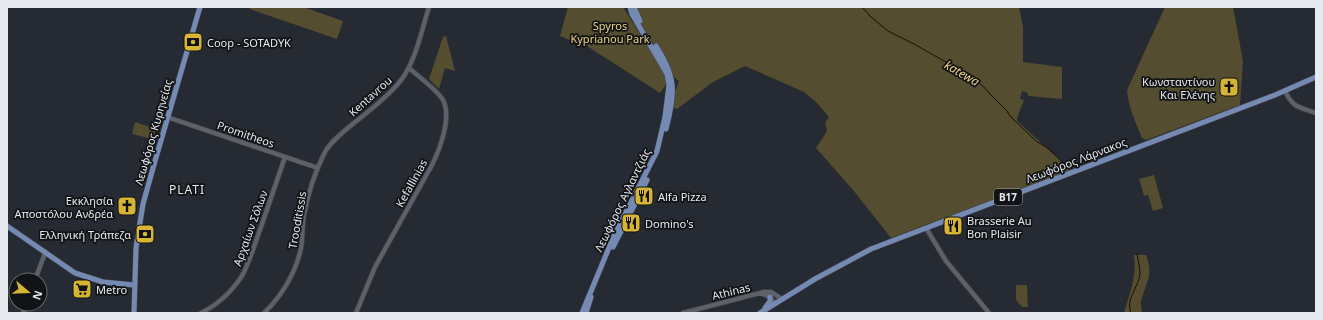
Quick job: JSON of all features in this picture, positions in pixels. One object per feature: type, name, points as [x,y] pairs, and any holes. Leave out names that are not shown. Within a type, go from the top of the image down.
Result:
[{"type":"main road","name":"Λεωφόρος Κυρηνείας","points":[[134,313],[137,237],[142,211],[167,117],[200,7]]},
{"type":"main road","name":"Λεωφόρος Αγλαντζιάς","points":[[582,313],[613,238],[657,151],[665,117],[669,86],[667,74],[632,14],[630,7]]},
{"type":"main road","name":"Λεωφόρος Αγλαντζιάς","points":[[586,313],[599,276],[658,156],[671,108],[673,85],[671,74],[664,58],[640,21],[634,7]]},
{"type":"main road","name":"Λεωφόρος Λάρνακος","points":[[762,312],[815,279],[861,254],[1285,91],[1316,77]]},
{"type":"main road","points":[[7,226],[71,271],[88,278],[109,283],[134,284]]},
{"type":"main road","points":[[762,312],[770,302],[770,297]]},
{"type":"street","name":"Kentavrou","points":[[318,168],[324,153],[333,142],[396,86],[409,68],[429,7]]},
{"type":"street","name":"Kefallinias","points":[[356,313],[375,267],[438,153],[443,135],[446,112],[442,99],[409,68]]},
{"type":"street","points":[[1285,91],[1293,105],[1316,113]]},
{"type":"street","name":"Promitheos","points":[[167,117],[318,168]]},
{"type":"street","name":"Αρχαίων Σόλων","points":[[201,313],[213,306],[227,294],[236,284],[243,272],[259,234],[285,157]]},
{"type":"street","name":"Trooditissis","points":[[264,313],[283,290],[297,261],[302,247],[303,224],[307,204],[318,168]]},
{"type":"street","points":[[926,228],[946,261],[989,313]]},
{"type":"street","points":[[38,272],[46,253]]},
{"type":"street","name":"Athinas","points":[[683,313],[764,292],[769,292],[782,299]]},
{"type":"street","points":[[760,293],[766,294],[775,303]]},
{"type":"green space","points":[[250,7],[303,7],[343,21],[337,39],[250,9]]},
{"type":"green space","name":"Spyros Kyprianou Park","points":[[568,7],[623,7],[665,73],[668,82],[660,93],[576,39],[572,41],[560,36]]},
{"type":"green space","points":[[630,7],[1019,7],[1023,27],[1023,62],[1062,67],[1062,99],[1028,96],[1028,93],[1022,91],[1020,99],[1024,100],[1017,121],[1071,170],[891,238],[853,190],[816,148],[827,131],[825,123],[829,117],[816,102],[804,92],[745,66],[713,82],[677,109],[670,106],[679,81],[675,78]]},
{"type":"green space","points":[[1165,7],[1233,7],[1243,61],[1240,105],[1146,140],[1142,138],[1135,120],[1129,103],[1127,90]]},
{"type":"green space","points":[[446,36],[455,71],[445,68],[439,89],[429,79],[443,37]]},
{"type":"green space","points":[[135,122],[156,129],[153,139],[132,134]]},
{"type":"green space","points":[[1154,175],[1163,208],[1153,211],[1148,195],[1144,196],[1139,179]]},
{"type":"green space","points":[[1134,255],[1146,255],[1149,273],[1141,301],[1141,313],[1124,313],[1134,277]]},
{"type":"green space","points":[[1016,285],[1027,285],[1028,307],[1022,307],[1016,300]]},
{"type":"waterway","name":"katewa","points":[[862,7],[871,17],[888,31],[967,74],[983,86],[1011,117],[1036,141],[1048,148],[1069,169]]},
{"type":"waterway","name":"katewa","points":[[1131,313],[1131,298],[1140,273],[1137,254]]},
{"type":"place","name":"Coop - SOTADYK","points":[[193,42]]},
{"type":"place","name":"Κωνσταντίνου Και Ελένης","points":[[1229,87]]},
{"type":"place","name":"Alfa Pizza","points":[[644,196]]},
{"type":"place","name":"Εκκλησία Αποστόλου Ανδρέα","points":[[127,206]]},
{"type":"place","name":"Domino's","points":[[631,223]]},
{"type":"place","name":"Brasserie Au Bon Plaisir","points":[[953,226]]},
{"type":"place","name":"Ελληνική Τράπεζα","points":[[145,234]]},
{"type":"place","name":"Metro","points":[[82,289]]},
{"type":"district","name":"PLATI","points":[[187,189]]}]
